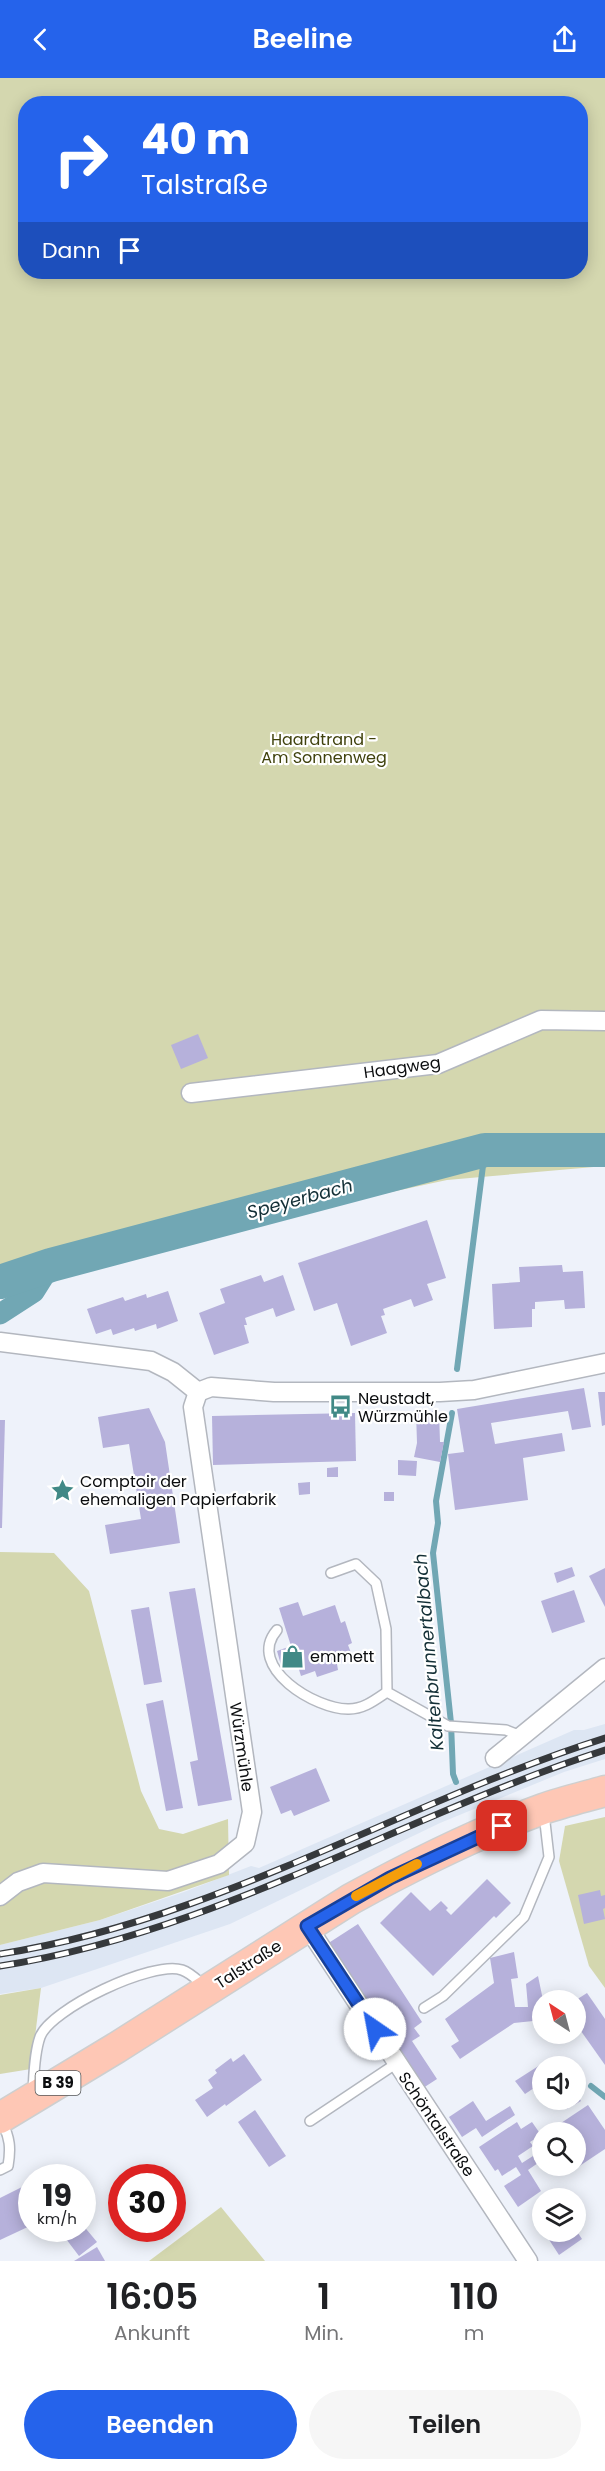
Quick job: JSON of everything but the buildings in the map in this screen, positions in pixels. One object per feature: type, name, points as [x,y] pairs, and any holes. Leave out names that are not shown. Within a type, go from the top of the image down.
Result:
[{"type":"main road","name":"Talstraße","points":[[0,2118],[307,1926],[390,1878],[442,1852],[543,1809],[605,1791]]},
{"type":"street","name":"Haagweg","points":[[191,1093],[438,1064],[541,1020],[605,1021]]},
{"type":"street","points":[[0,1342],[151,1361],[173,1372],[198,1392],[211,1387],[274,1392],[474,1390],[605,1363]]},
{"type":"street","name":"Würzmühle","points":[[0,1896],[18,1882],[43,1873],[168,1881],[219,1864],[244,1843],[252,1812],[192,1407],[198,1392]]},
{"type":"street","points":[[495,1758],[605,1668]]},
{"type":"street","name":"Schöntalstraße","points":[[307,1926],[528,2261]]},
{"type":"lane","points":[[331,1573],[356,1564],[376,1583],[386,1629],[387,1692]]},
{"type":"lane","points":[[277,1630],[269,1639],[268,1650],[277,1671],[287,1683],[307,1698],[334,1709],[352,1709],[370,1704],[387,1692]]},
{"type":"lane","points":[[387,1692],[448,1726],[464,1729],[506,1730],[521,1736]]},
{"type":"lane","points":[[424,2008],[443,1996],[524,1917],[549,1857],[543,1809]]},
{"type":"lane","points":[[33,2099],[34,2069],[40,2036],[57,2015],[75,2004],[157,1969],[181,1969],[193,1976],[208,1990]]},
{"type":"lane","points":[[310,2121],[397,2063]]},
{"type":"lane","points":[[0,2118],[9,2137],[10,2150],[8,2166],[0,2170]]},
{"type":"shaded area","points":[[605,1724],[605,1759],[564,1772],[440,1823],[230,1924],[41,1988],[0,1994],[0,1945],[100,1920],[184,1892],[251,1866],[259,1868],[574,1730],[584,1730]]},
{"type":"green space","name":"Haardtrand - Am Sonnenweg","points":[[0,78],[605,78],[605,1166],[447,1180],[28,1270],[0,1299]]},
{"type":"green space","points":[[0,1552],[54,1553],[89,1591],[141,1791],[159,1829],[183,1834],[228,1819],[229,1875],[100,1920],[0,1945]]},
{"type":"green space","points":[[605,1817],[605,1988],[589,1966],[559,1861],[565,1826]]},
{"type":"green space","points":[[41,1988],[31,2069],[0,2074],[0,1995]]},
{"type":"green space","points":[[221,2207],[265,2261],[149,2261],[174,2242],[186,2242],[186,2233]]},
{"type":"waterway","name":"Kaltenbrunnertalbach","points":[[457,1369],[485,1150]]},
{"type":"waterway","name":"Speyerbach","points":[[0,1282],[51,1265],[485,1150],[605,1150]]},
{"type":"waterway","points":[[0,1314],[34,1292],[51,1265]]},
{"type":"waterway","name":"Kaltenbrunnertalbach","points":[[452,1413],[436,1501],[438,1523],[433,1553],[451,1723],[453,1774],[456,1782]]},
{"type":"waterway","name":"Kaltenbrunnertalbach","points":[[591,2086],[605,2097]]},
{"type":"railway","points":[[0,1954],[79,1938],[156,1915],[232,1888],[454,1795],[605,1738]]},
{"type":"railway","points":[[0,1966],[79,1950],[156,1928],[232,1901],[454,1807],[605,1750]]},
{"type":"slow traffic","points":[[356,1896],[417,1864]]},
{"type":"place","name":"Neustadt, Würzmühle","points":[[340,1407]]},
{"type":"place","name":"Comptoir der ehemaligen Papierfabrik","points":[[62,1490]]},
{"type":"place","name":"emmett","points":[[292,1656]]},
{"type":"route","points":[[375,2029],[307,1926],[390,1878],[502,1826]]}]
